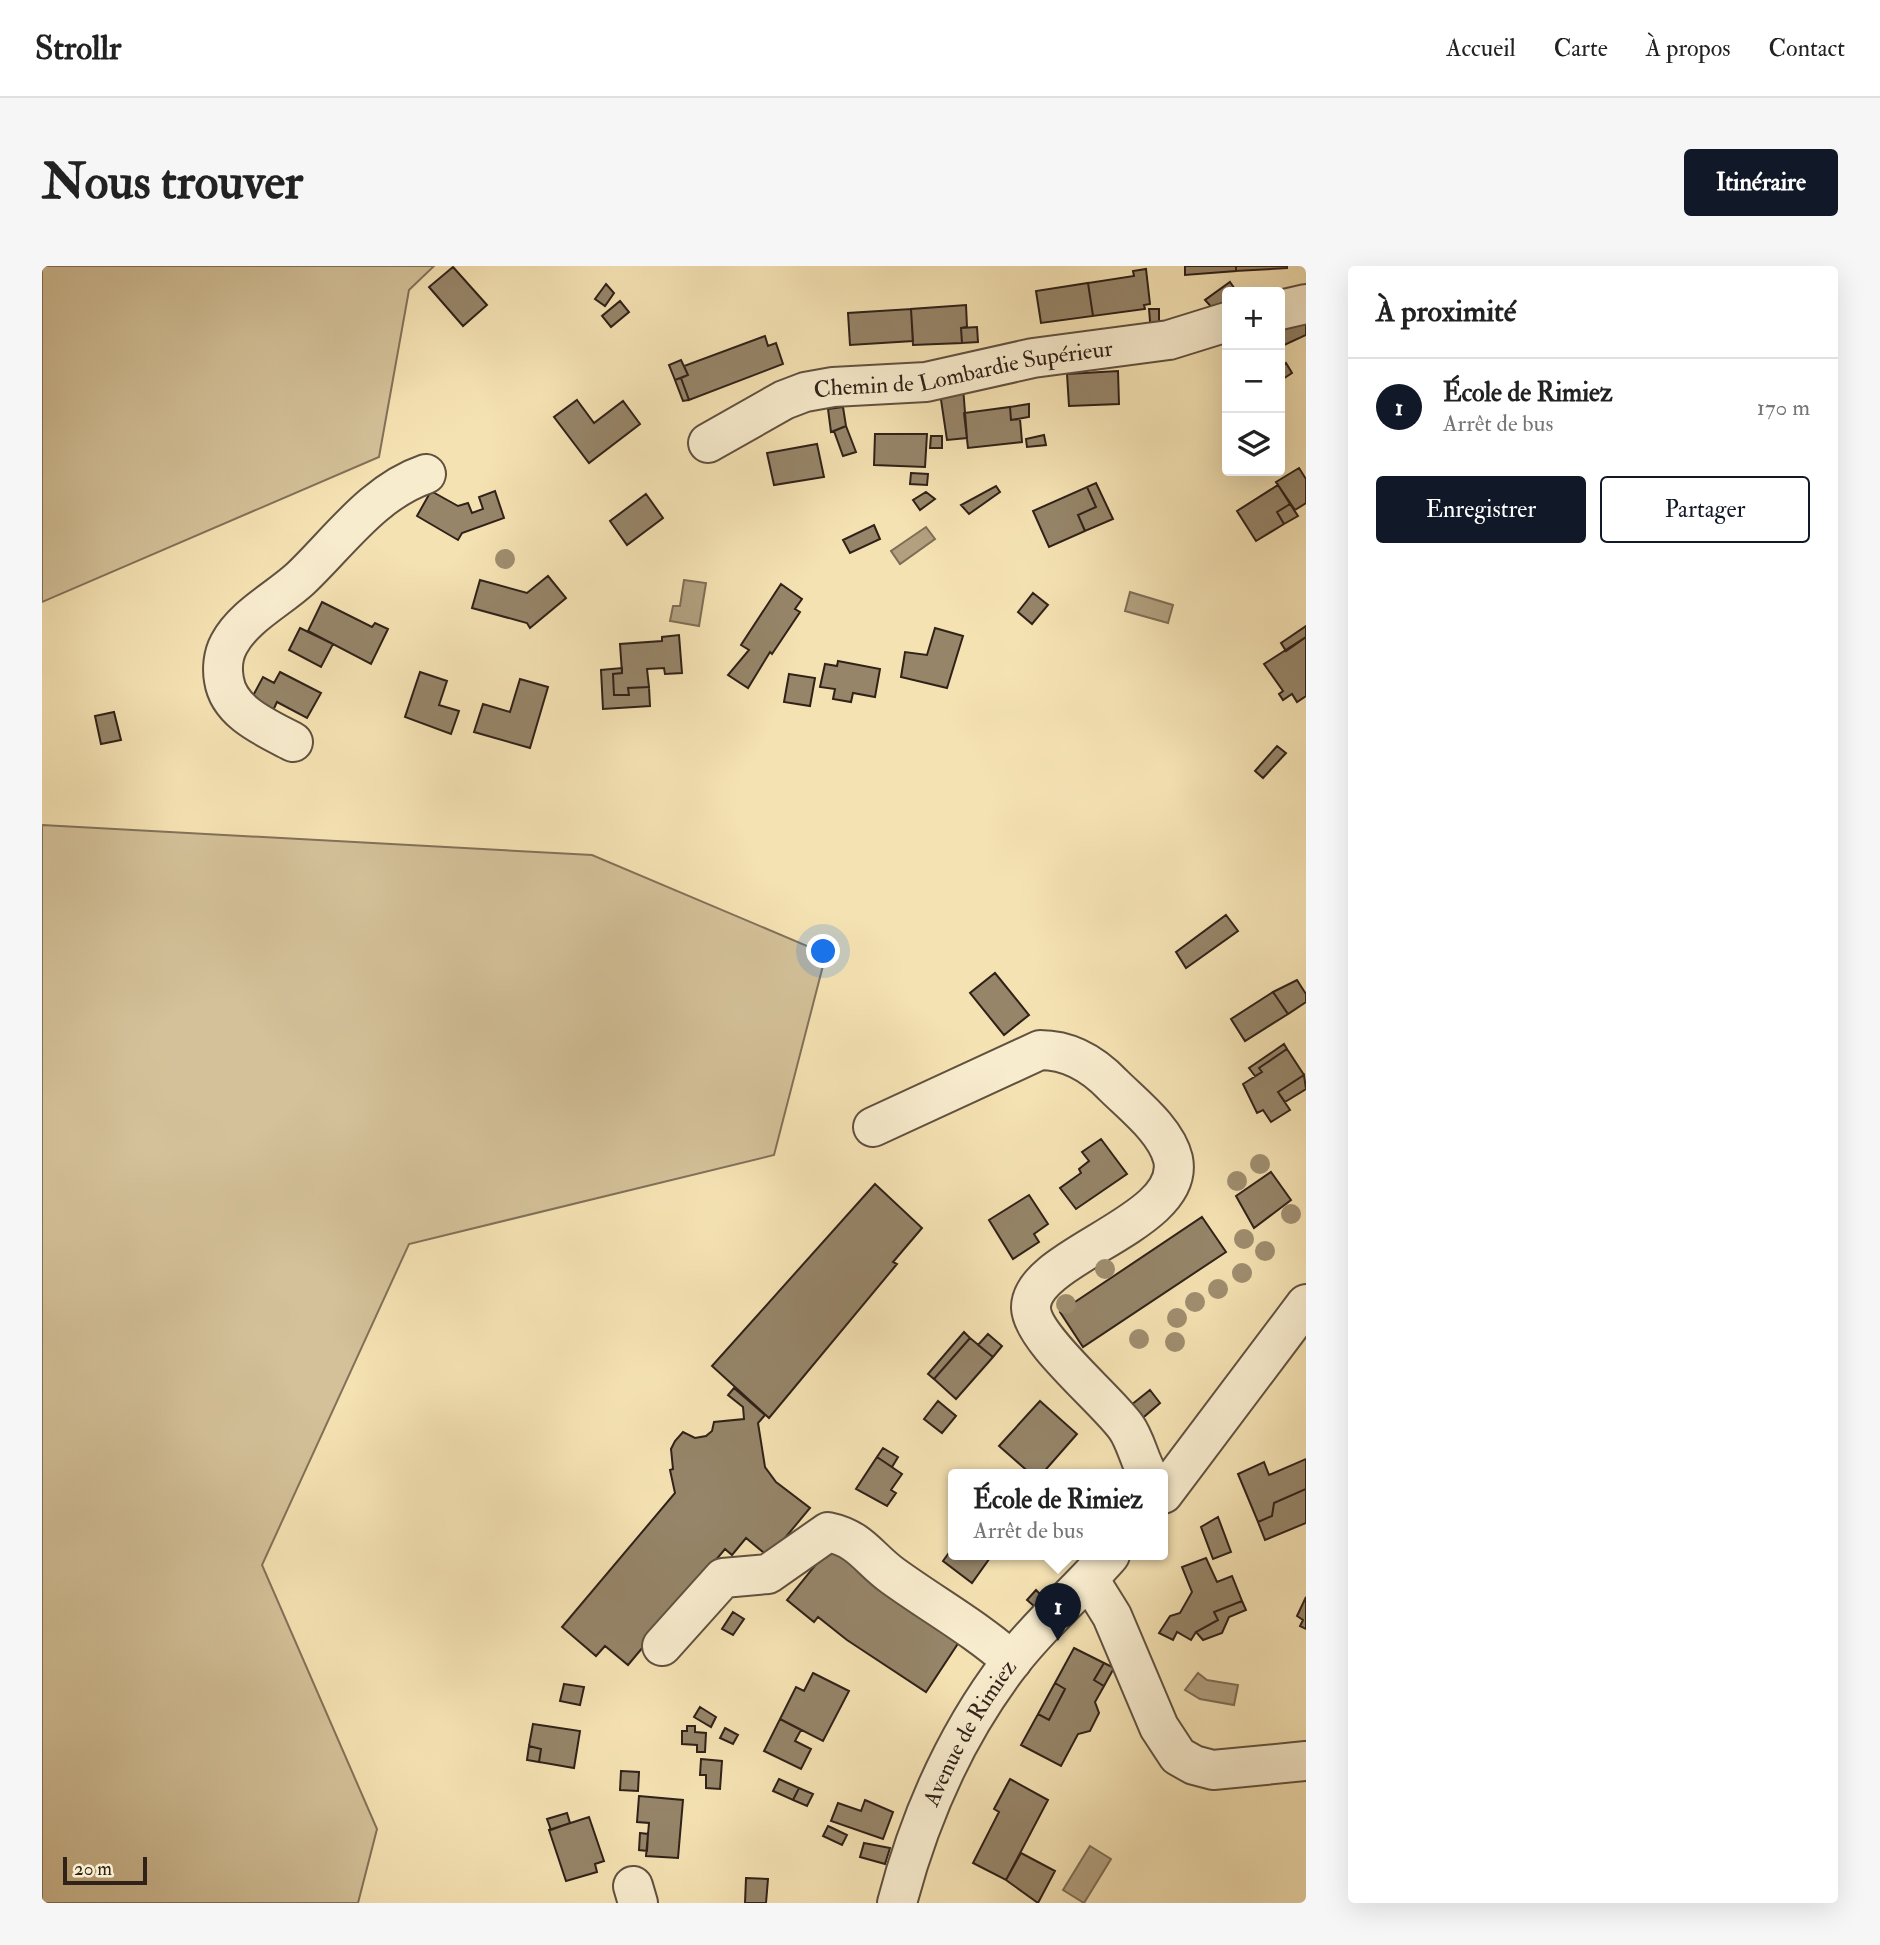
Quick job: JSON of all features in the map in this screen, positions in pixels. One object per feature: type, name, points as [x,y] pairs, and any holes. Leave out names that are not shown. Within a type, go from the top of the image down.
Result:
[{"type":"street","points":[[1285,309],[1306,304]]},
{"type":"street","name":"Chemin de Lombardie Supérieur","points":[[708,443],[784,400],[804,392],[833,387],[926,382],[1033,358],[1169,340],[1222,324]]},
{"type":"street","points":[[293,742],[239,709],[229,696],[223,662],[228,645],[241,626],[300,579],[373,506],[401,483],[426,474]]},
{"type":"street","points":[[873,1127],[1040,1050],[1058,1050],[1105,1076],[1165,1141],[1173,1158],[1173,1171],[1166,1188],[1154,1204],[1131,1223],[1042,1281],[1032,1298],[1031,1312],[1046,1340],[1126,1427],[1149,1469]]},
{"type":"street","points":[[1168,1478],[1306,1304]]},
{"type":"street","points":[[662,1646],[723,1578],[768,1574],[828,1532],[849,1536],[891,1575],[988,1639],[1012,1661]]},
{"type":"street","points":[[1099,1567],[1112,1616],[1159,1727],[1178,1756],[1194,1765],[1213,1770],[1306,1761]]},
{"type":"street","name":"Avenue de Rimiez","points":[[897,1903],[910,1856],[940,1776],[981,1704],[1012,1661],[1099,1567]]},
{"type":"shaded area","points":[[42,266],[434,266],[409,290],[379,457],[42,602]]},
{"type":"shaded area","points":[[926,527],[935,539],[900,564],[891,551]]},
{"type":"shaded area","points":[[684,580],[706,583],[699,626],[670,621],[673,606],[680,606]]},
{"type":"shaded area","points":[[1130,592],[1173,605],[1168,623],[1125,611]]},
{"type":"shaded area","points":[[42,825],[592,855],[826,954],[774,1155],[409,1244],[262,1565],[377,1829],[358,1903],[42,1903]]},
{"type":"shaded area","points":[[1198,1673],[1207,1680],[1238,1685],[1234,1705],[1200,1699],[1185,1690]]},
{"type":"shaded area","points":[[1090,1846],[1111,1859],[1084,1903],[1063,1890]]},
{"type":"building","points":[[1185,266],[1236,266],[1236,271],[1185,275]]},
{"type":"building","points":[[1236,266],[1287,266],[1287,268],[1236,271]]},
{"type":"building","points":[[453,267],[487,305],[463,326],[429,287]]},
{"type":"building","points":[[1146,269],[1150,304],[1144,305],[1145,309],[1093,316],[1088,283],[1134,276],[1133,271]]},
{"type":"building","points":[[1088,283],[1093,316],[1041,323],[1036,291]]},
{"type":"building","points":[[606,284],[614,293],[605,306],[595,299]]},
{"type":"building","points":[[1222,288],[1222,304],[1214,310],[1205,300]]},
{"type":"building","points":[[620,301],[629,312],[611,327],[602,316]]},
{"type":"building","points":[[966,305],[967,327],[961,328],[962,343],[913,345],[911,309]]},
{"type":"building","points":[[911,309],[913,341],[850,345],[848,313]]},
{"type":"building","points":[[1149,309],[1159,309],[1159,333],[1151,333]]},
{"type":"building","points":[[1306,314],[1306,335],[1285,345],[1285,320]]},
{"type":"building","points":[[977,327],[978,342],[962,343],[961,328]]},
{"type":"building","points":[[765,336],[768,346],[776,343],[783,364],[689,400],[681,378],[688,375],[684,366]]},
{"type":"building","points":[[681,360],[688,375],[675,380],[669,365]]},
{"type":"building","points":[[1285,364],[1292,373],[1285,378]]},
{"type":"building","points":[[1118,371],[1119,404],[1069,406],[1067,374]]},
{"type":"building","points":[[681,378],[689,400],[683,401],[675,380]]},
{"type":"building","points":[[963,387],[967,438],[947,440],[940,393]]},
{"type":"building","points":[[577,400],[594,423],[623,401],[640,424],[589,463],[554,417]]},
{"type":"building","points":[[1029,404],[1029,417],[1011,420],[1010,407]]},
{"type":"building","points":[[843,407],[846,426],[831,432],[828,409]]},
{"type":"building","points":[[1010,407],[1011,420],[1020,419],[1022,442],[968,448],[964,413]]},
{"type":"building","points":[[846,426],[856,452],[843,456],[834,431]]},
{"type":"building","points":[[875,434],[927,434],[925,467],[874,465]]},
{"type":"building","points":[[1044,435],[1046,445],[1027,447],[1026,439]]},
{"type":"building","points":[[931,436],[942,436],[942,448],[930,448]]},
{"type":"building","points":[[817,444],[824,477],[774,485],[767,453]]},
{"type":"building","points":[[1299,468],[1306,479],[1306,503],[1295,510],[1276,482]]},
{"type":"building","points":[[911,473],[928,474],[927,485],[910,484]]},
{"type":"building","points":[[1096,483],[1113,519],[1085,531],[1078,515],[1096,507],[1087,487]]},
{"type":"building","points":[[1278,485],[1290,504],[1277,512],[1284,524],[1256,541],[1237,511]]},
{"type":"building","points":[[996,486],[1000,492],[969,514],[961,505]]},
{"type":"building","points":[[1087,487],[1096,507],[1078,515],[1085,531],[1049,547],[1033,511]]},
{"type":"building","points":[[431,491],[458,506],[468,503],[472,513],[483,509],[479,497],[495,491],[504,518],[462,533],[458,540],[417,516]]},
{"type":"building","points":[[926,492],[935,499],[920,510],[913,500]]},
{"type":"building","points":[[646,494],[663,518],[627,545],[610,521]]},
{"type":"building","points":[[1290,504],[1298,516],[1284,524],[1277,512]]},
{"type":"building","points":[[874,525],[880,539],[850,553],[843,540]]},
{"type":"building","points":[[548,576],[566,598],[530,628],[527,623],[472,608],[480,580],[527,593]]},
{"type":"building","points":[[781,584],[802,599],[795,609],[800,612],[772,654],[770,652],[748,688],[728,675],[749,650],[741,645]]},
{"type":"building","points":[[1033,593],[1048,605],[1032,624],[1018,612]]},
{"type":"building","points":[[322,602],[372,627],[375,623],[388,629],[371,664],[308,631]]},
{"type":"building","points":[[1306,626],[1306,637],[1286,651],[1281,643]]},
{"type":"building","points":[[300,628],[333,644],[321,667],[289,650]]},
{"type":"building","points":[[935,628],[963,636],[947,688],[901,677],[905,652],[927,655]]},
{"type":"building","points":[[679,635],[682,673],[665,674],[664,668],[647,669],[649,687],[628,688],[629,695],[614,695],[613,674],[622,673],[620,644],[662,641],[662,637]]},
{"type":"building","points":[[1306,637],[1306,696],[1297,702],[1292,694],[1283,700],[1279,694],[1283,691],[1264,664]]},
{"type":"building","points":[[838,661],[880,669],[875,697],[853,693],[851,702],[833,699],[835,689],[820,687],[825,664],[837,666]]},
{"type":"building","points":[[622,668],[622,673],[613,674],[614,695],[629,695],[628,688],[649,687],[650,706],[603,709],[601,670]]},
{"type":"building","points":[[280,672],[321,693],[307,718],[277,702],[270,717],[248,705],[263,677],[274,683]]},
{"type":"building","points":[[420,672],[447,681],[439,705],[459,711],[451,734],[405,717]]},
{"type":"building","points":[[789,674],[815,678],[810,706],[784,702]]},
{"type":"building","points":[[520,679],[548,687],[530,748],[474,732],[483,704],[510,712]]},
{"type":"building","points":[[114,712],[121,740],[101,744],[95,716]]},
{"type":"building","points":[[1277,746],[1286,753],[1263,778],[1255,771]]},
{"type":"building","points":[[1226,915],[1238,931],[1186,968],[1176,952]]},
{"type":"building","points":[[995,973],[1029,1015],[1004,1035],[970,993]]},
{"type":"building","points":[[1297,980],[1306,994],[1306,1002],[1288,1014],[1273,992]]},
{"type":"building","points":[[1273,992],[1288,1014],[1245,1041],[1231,1019]]},
{"type":"building","points":[[1284,1044],[1287,1049],[1259,1068],[1262,1072],[1255,1076],[1249,1068]]},
{"type":"building","points":[[1287,1049],[1304,1075],[1278,1092],[1290,1110],[1271,1122],[1263,1110],[1257,1113],[1243,1084],[1262,1072],[1259,1068]]},
{"type":"building","points":[[1304,1075],[1306,1089],[1285,1102],[1278,1092]]},
{"type":"building","points":[[1101,1139],[1127,1174],[1076,1209],[1060,1188],[1081,1173],[1079,1169],[1089,1161],[1082,1152]]},
{"type":"building","points":[[1271,1172],[1291,1200],[1254,1228],[1236,1196]]},
{"type":"building","points":[[875,1184],[922,1228],[893,1262],[897,1264],[769,1418],[712,1366]]},
{"type":"building","points":[[1029,1195],[1048,1224],[1034,1234],[1039,1242],[1013,1259],[989,1220]]},
{"type":"building","points":[[1202,1217],[1226,1252],[1083,1347],[1060,1312]]},
{"type":"building","points":[[964,1332],[970,1338],[934,1379],[928,1374]]},
{"type":"building","points":[[988,1334],[1002,1346],[993,1357],[978,1345]]},
{"type":"building","points":[[970,1338],[993,1357],[956,1399],[934,1379]]},
{"type":"building","points":[[734,1388],[765,1415],[758,1423],[765,1467],[776,1482],[810,1508],[769,1557],[746,1538],[732,1555],[725,1549],[628,1665],[605,1646],[596,1656],[562,1627],[675,1493],[670,1470],[673,1469],[671,1449],[675,1441],[683,1432],[695,1438],[706,1436],[712,1431],[714,1422],[744,1419],[743,1407],[728,1395]]},
{"type":"building","points":[[1150,1390],[1160,1403],[1138,1422],[1126,1409]]},
{"type":"building","points":[[938,1401],[956,1416],[942,1433],[924,1419]]},
{"type":"building","points":[[1040,1401],[1077,1434],[1046,1469],[1025,1469],[999,1446]]},
{"type":"building","points":[[883,1448],[898,1457],[892,1467],[877,1457]]},
{"type":"building","points":[[877,1457],[902,1474],[891,1490],[896,1493],[887,1506],[856,1489]]},
{"type":"building","points":[[1306,1459],[1306,1489],[1274,1503],[1272,1516],[1258,1522],[1238,1474],[1264,1462],[1269,1475]]},
{"type":"building","points":[[1306,1489],[1306,1523],[1265,1540],[1258,1522],[1272,1516],[1274,1503]]},
{"type":"building","points":[[1218,1517],[1231,1552],[1213,1559],[1201,1527]]},
{"type":"building","points":[[834,1542],[963,1636],[926,1692],[847,1640],[818,1617],[814,1622],[787,1600]]},
{"type":"building","points":[[948,1554],[948,1560],[988,1560],[972,1583],[943,1561]]},
{"type":"building","points":[[1206,1558],[1217,1582],[1232,1576],[1242,1601],[1214,1612],[1218,1620],[1196,1632],[1191,1640],[1177,1632],[1173,1640],[1159,1633],[1170,1616],[1180,1613],[1192,1592],[1182,1567]]},
{"type":"building","points":[[1036,1590],[1044,1598],[1035,1607],[1027,1600]]},
{"type":"building","points":[[1306,1597],[1306,1629],[1300,1626],[1303,1620],[1297,1616]]},
{"type":"building","points":[[1242,1601],[1246,1610],[1229,1617],[1222,1633],[1203,1640],[1196,1632],[1218,1620],[1214,1612]]},
{"type":"building","points":[[733,1612],[744,1619],[733,1635],[722,1629]]},
{"type":"building","points":[[1074,1648],[1104,1663],[1094,1680],[1104,1686],[1095,1702],[1099,1713],[1090,1731],[1078,1734],[1061,1766],[1021,1745],[1038,1714],[1049,1720],[1065,1689],[1055,1683]]},
{"type":"building","points":[[1104,1663],[1114,1668],[1104,1686],[1094,1680]]},
{"type":"building","points":[[813,1673],[849,1691],[823,1741],[780,1719],[796,1687],[804,1691]]},
{"type":"building","points":[[1055,1683],[1065,1689],[1049,1720],[1038,1714]]},
{"type":"building","points":[[564,1684],[584,1687],[580,1705],[560,1701]]},
{"type":"building","points":[[700,1707],[716,1717],[711,1727],[694,1717]]},
{"type":"building","points":[[780,1719],[801,1730],[795,1741],[811,1749],[801,1769],[764,1751]]},
{"type":"building","points":[[533,1724],[580,1731],[574,1768],[539,1762],[541,1749],[529,1746]]},
{"type":"building","points":[[687,1726],[695,1726],[695,1732],[706,1733],[705,1752],[697,1752],[697,1745],[682,1744],[682,1731],[687,1731]]},
{"type":"building","points":[[725,1728],[738,1735],[733,1744],[720,1738]]},
{"type":"building","points":[[529,1746],[541,1749],[539,1762],[527,1760]]},
{"type":"building","points":[[701,1759],[722,1761],[720,1789],[706,1788],[706,1775],[700,1775]]},
{"type":"building","points":[[621,1771],[639,1772],[638,1791],[620,1790]]},
{"type":"building","points":[[779,1779],[799,1788],[793,1800],[773,1791]]},
{"type":"building","points":[[1010,1779],[1048,1800],[1006,1880],[973,1863],[999,1812],[994,1809]]},
{"type":"building","points":[[799,1788],[813,1794],[807,1806],[793,1800]]},
{"type":"building","points":[[639,1796],[683,1800],[678,1858],[646,1856],[649,1823],[637,1822]]},
{"type":"building","points":[[865,1800],[893,1812],[883,1839],[831,1821],[838,1803],[861,1811]]},
{"type":"building","points":[[567,1813],[570,1823],[551,1830],[547,1819]]},
{"type":"building","points":[[589,1817],[604,1861],[595,1864],[597,1872],[566,1881],[549,1830]]},
{"type":"building","points":[[828,1826],[847,1835],[842,1845],[823,1836]]},
{"type":"building","points":[[640,1833],[648,1834],[647,1851],[639,1850]]},
{"type":"building","points":[[864,1843],[890,1848],[885,1864],[860,1857]]},
{"type":"building","points":[[1021,1853],[1055,1871],[1038,1903],[1006,1880]]},
{"type":"building","points":[[746,1878],[768,1879],[766,1903],[745,1903]]},
{"type":"place","name":"École de Rimiez","points":[[1058,1641]]}]
